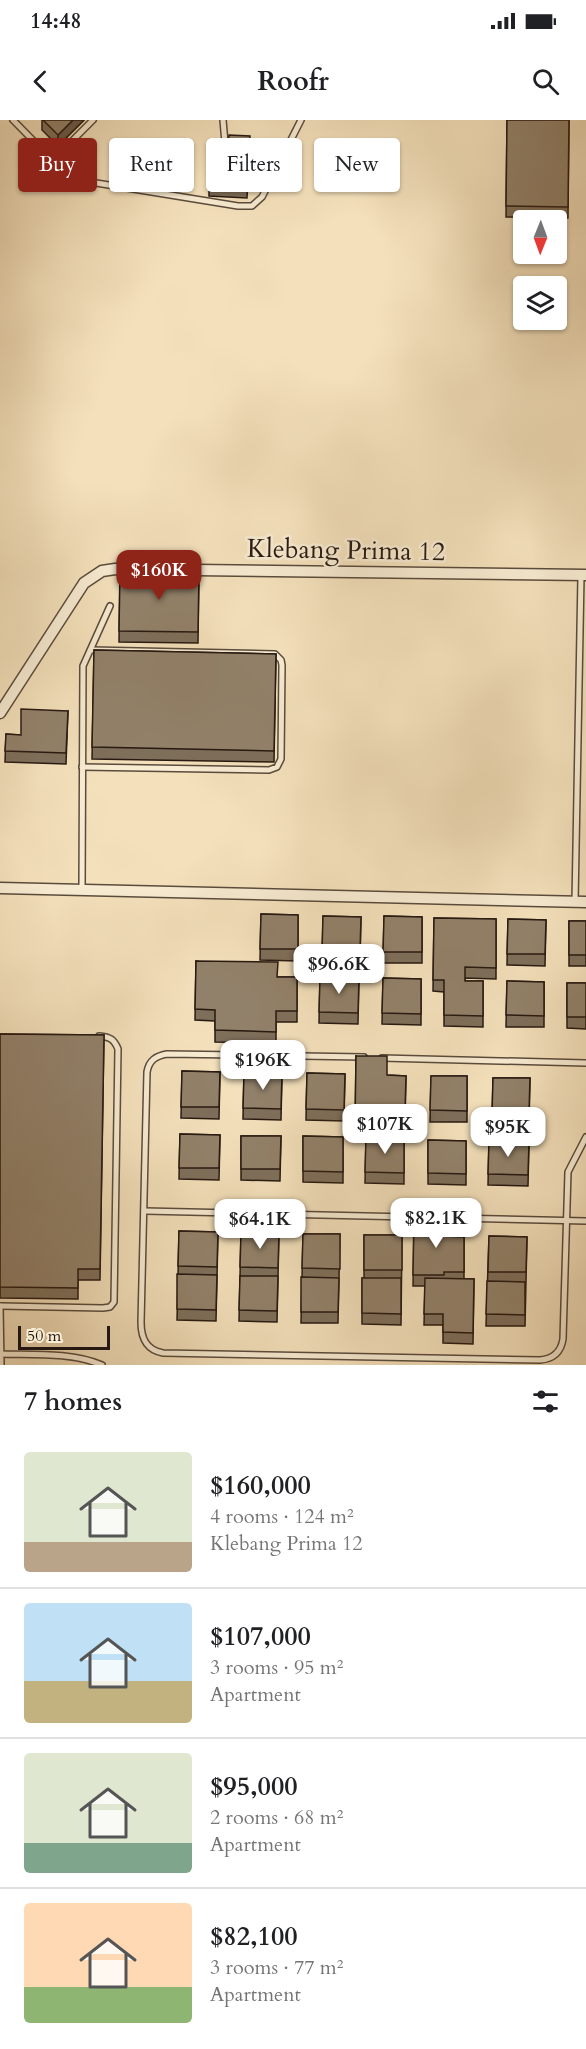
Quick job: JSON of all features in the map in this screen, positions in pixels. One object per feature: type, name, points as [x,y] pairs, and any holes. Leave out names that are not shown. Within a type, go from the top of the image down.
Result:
[{"type":"street","name":"Klebang Prima 12","points":[[0,713],[84,584],[102,571],[115,569],[584,576]]},
{"type":"street","points":[[0,888],[581,902]]},
{"type":"lane","points":[[13,120],[64,172],[84,181],[238,206],[252,206],[262,197],[301,120]]},
{"type":"lane","points":[[75,138],[93,120]]},
{"type":"lane","points":[[223,120],[225,138]]},
{"type":"lane","points":[[581,902],[584,576]]},
{"type":"lane","points":[[82,890],[83,666],[110,606]]},
{"type":"lane","points":[[82,767],[269,770],[277,767],[281,759],[282,665],[281,660],[275,654],[91,650]]},
{"type":"lane","points":[[1,1365],[1,1306],[103,1308],[114,1302],[118,1049],[116,1041],[110,1037],[90,1036]]},
{"type":"lane","points":[[368,1058],[167,1054],[160,1055],[150,1062],[146,1089],[141,1322],[142,1338],[150,1349],[163,1353],[547,1359],[558,1352],[563,1339],[568,1172],[586,1137]]},
{"type":"lane","points":[[379,1058],[564,1061],[586,1064]]},
{"type":"lane","points":[[145,1211],[586,1221]]},
{"type":"lane","points":[[0,1354],[89,1359],[102,1365]]},
{"type":"building","points":[[43,120],[73,120],[58,135]]},
{"type":"building","points":[[507,120],[569,120],[568,207],[506,206]]},
{"type":"building","points":[[229,135],[250,136],[250,138],[229,138]]},
{"type":"building","points":[[120,571],[199,572],[198,632],[119,631]]},
{"type":"building","points":[[94,650],[276,654],[274,751],[92,747]]},
{"type":"building","points":[[21,709],[68,711],[66,753],[5,751],[6,734],[21,735]]},
{"type":"building","points":[[261,914],[298,915],[298,949],[260,949]]},
{"type":"building","points":[[323,916],[361,917],[360,951],[322,951]]},
{"type":"building","points":[[384,916],[422,917],[422,952],[383,952]]},
{"type":"building","points":[[434,918],[496,919],[496,968],[465,967],[465,981],[483,981],[483,1016],[444,1015],[444,980],[433,980]]},
{"type":"building","points":[[508,919],[546,920],[545,954],[507,954]]},
{"type":"building","points":[[569,921],[586,921],[586,955],[569,955]]},
{"type":"building","points":[[196,961],[278,962],[277,977],[297,977],[297,1011],[276,1011],[276,1032],[215,1030],[215,1010],[195,1009]]},
{"type":"building","points":[[320,977],[359,978],[358,1013],[319,1012]]},
{"type":"building","points":[[383,978],[421,979],[421,1014],[382,1013]]},
{"type":"building","points":[[507,981],[544,982],[544,1016],[506,1015]]},
{"type":"building","points":[[567,983],[586,983],[586,1017],[567,1017]]},
{"type":"building","points":[[0,1034],[104,1035],[100,1269],[78,1269],[78,1288],[0,1287]]},
{"type":"building","points":[[356,1056],[387,1056],[387,1075],[406,1076],[405,1111],[386,1111],[386,1124],[355,1124]]},
{"type":"building","points":[[182,1071],[220,1072],[219,1107],[181,1107]]},
{"type":"building","points":[[244,1073],[282,1074],[281,1109],[243,1108]]},
{"type":"building","points":[[307,1073],[345,1074],[344,1110],[306,1109]]},
{"type":"building","points":[[431,1076],[467,1076],[467,1111],[430,1110]]},
{"type":"building","points":[[493,1078],[530,1078],[529,1113],[492,1113]]},
{"type":"building","points":[[180,1134],[220,1135],[219,1168],[179,1168]]},
{"type":"building","points":[[241,1136],[281,1136],[280,1169],[241,1169]]},
{"type":"building","points":[[303,1136],[343,1137],[343,1172],[303,1171]]},
{"type":"building","points":[[366,1137],[404,1138],[404,1173],[365,1172]]},
{"type":"building","points":[[428,1140],[466,1141],[466,1174],[428,1173]]},
{"type":"building","points":[[489,1140],[529,1141],[528,1175],[488,1174]]},
{"type":"building","points":[[414,1219],[445,1219],[444,1236],[464,1237],[464,1272],[444,1272],[444,1275],[413,1275]]},
{"type":"building","points":[[179,1231],[218,1232],[217,1267],[178,1266]]},
{"type":"building","points":[[241,1232],[279,1233],[278,1268],[240,1267]]},
{"type":"building","points":[[303,1234],[340,1234],[340,1269],[302,1268]]},
{"type":"building","points":[[364,1235],[402,1235],[402,1270],[364,1270]]},
{"type":"building","points":[[489,1236],[527,1237],[526,1272],[488,1272]]},
{"type":"building","points":[[177,1274],[217,1275],[216,1310],[177,1309]]},
{"type":"building","points":[[240,1276],[278,1276],[277,1311],[239,1310]]},
{"type":"building","points":[[301,1277],[339,1278],[338,1312],[301,1312]]},
{"type":"building","points":[[362,1278],[401,1278],[401,1314],[362,1313]]},
{"type":"building","points":[[425,1278],[474,1279],[473,1333],[443,1332],[443,1314],[424,1314]]},
{"type":"building","points":[[487,1281],[525,1282],[525,1315],[486,1314]]}]
